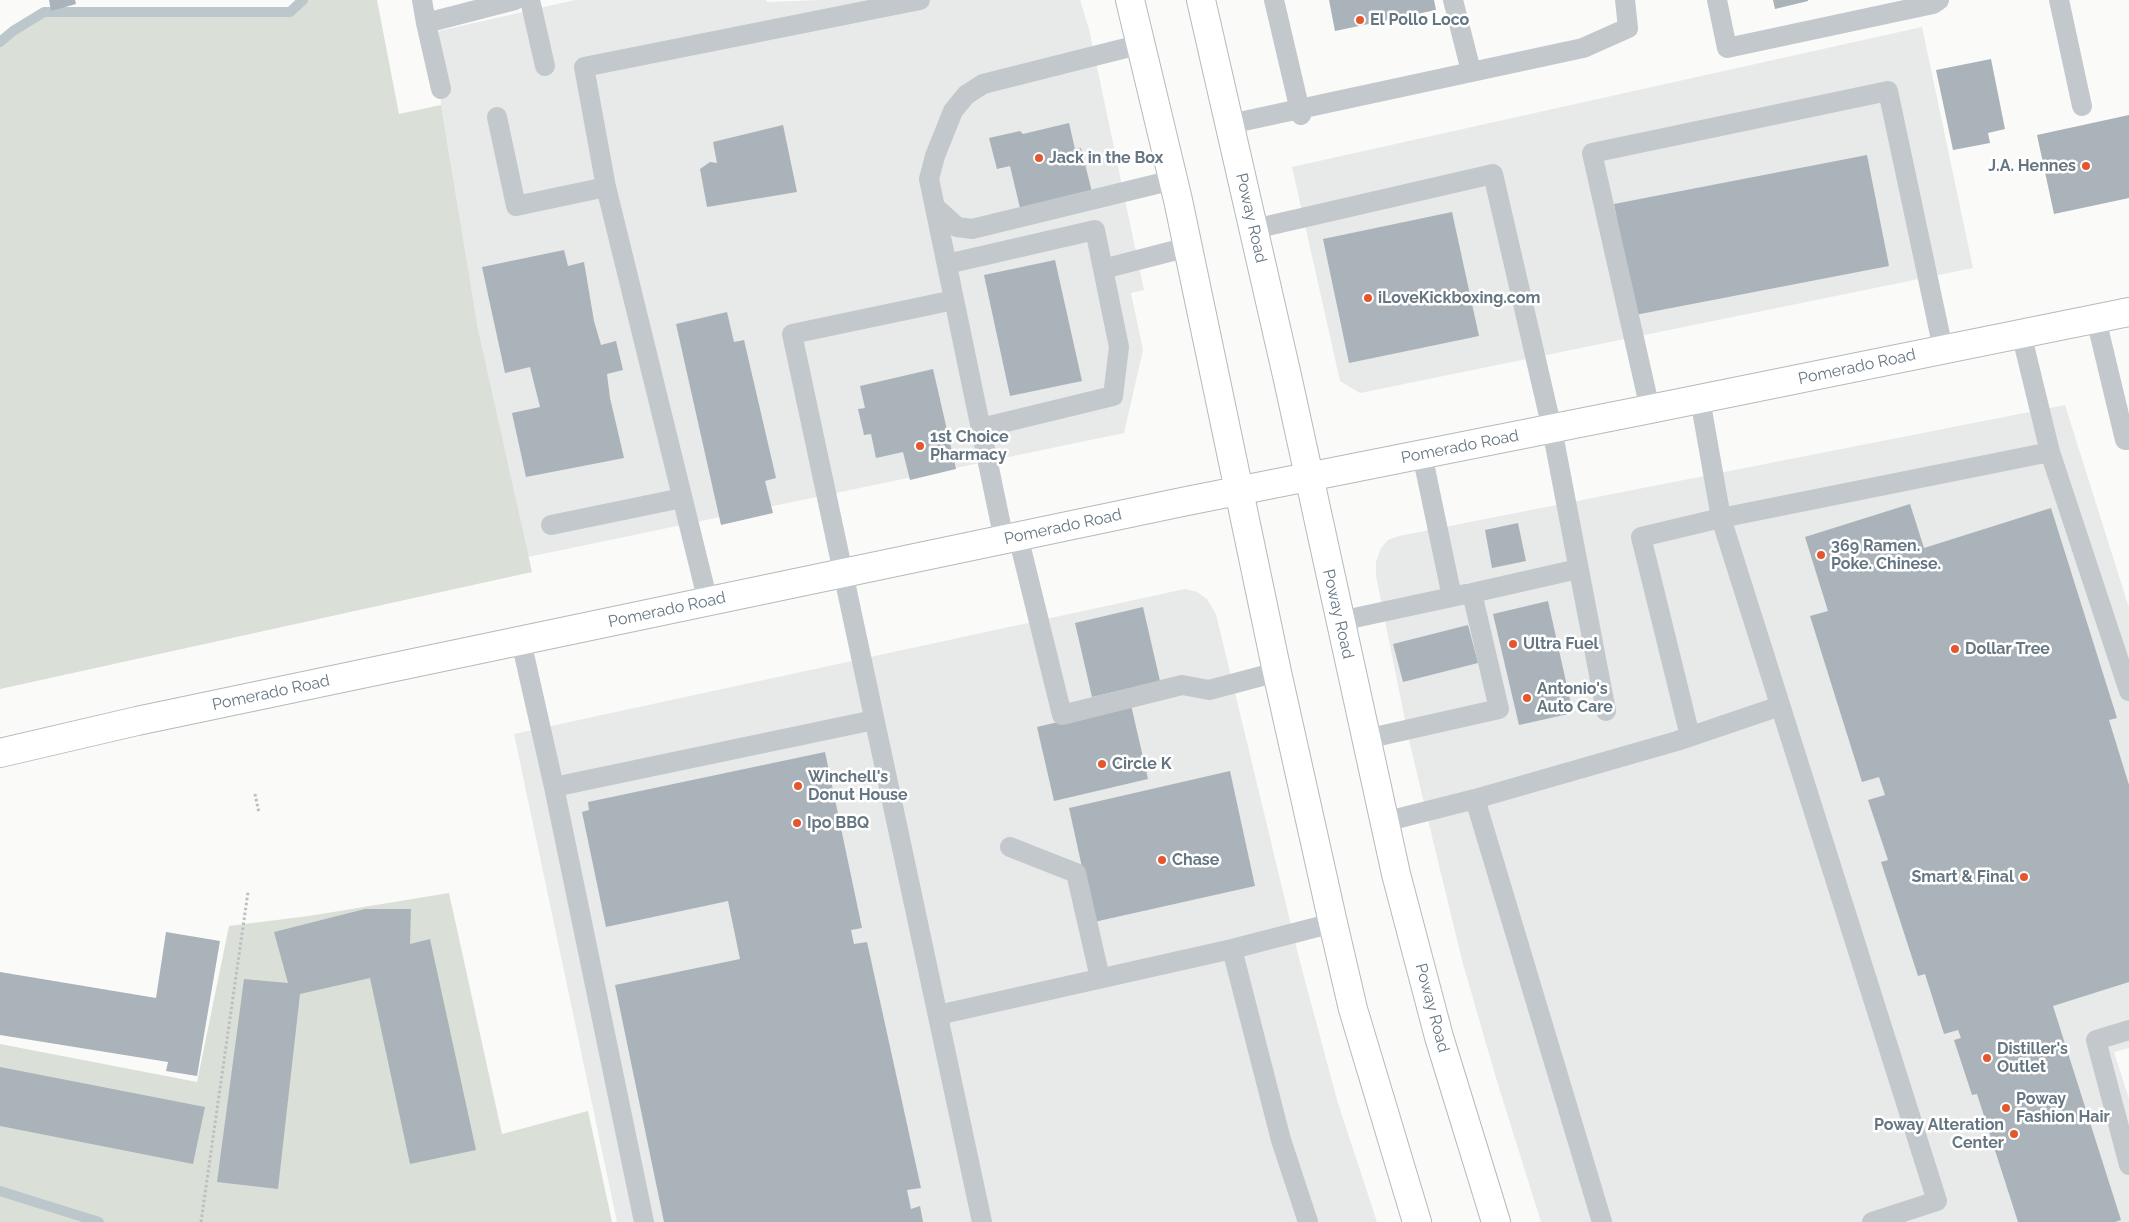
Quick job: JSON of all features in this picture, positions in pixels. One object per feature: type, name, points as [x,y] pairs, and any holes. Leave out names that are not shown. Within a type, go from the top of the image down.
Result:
[{"type":"main road","points":[[1130,0],[1174,180],[1277,672],[1333,924],[1354,1009],[1417,1222]]},
{"type":"main road","name":"Poway Road","points":[[1201,0],[1254,229],[1384,822],[1439,1036],[1496,1222]]},
{"type":"main road","name":"Pomerado Road","points":[[0,753],[137,721],[1240,490],[2129,312]]},
{"type":"lane","points":[[422,0],[441,89]]},
{"type":"lane","points":[[426,23],[515,0]]},
{"type":"lane","points":[[530,0],[545,66]]},
{"type":"lane","points":[[708,602],[606,187],[584,67],[920,0]]},
{"type":"lane","points":[[1274,0],[1301,112]]},
{"type":"lane","points":[[1452,0],[1472,72]]},
{"type":"lane","points":[[1230,124],[1301,112],[1583,48],[1628,28],[1625,0]]},
{"type":"lane","points":[[1717,0],[1727,48],[1933,4],[1939,0]]},
{"type":"lane","points":[[2059,0],[2082,106]]},
{"type":"lane","points":[[1142,44],[983,84],[966,94],[953,111],[935,156],[929,180],[981,428],[1062,715],[1182,685],[1209,690],[1277,672]]},
{"type":"lane","points":[[1650,409],[1592,153],[1888,91],[1943,349]]},
{"type":"lane","points":[[497,117],[516,206],[606,187]]},
{"type":"lane","points":[[1254,229],[1493,174],[1552,428],[1606,711]]},
{"type":"lane","points":[[935,207],[957,227],[972,229],[1174,180]]},
{"type":"lane","points":[[948,264],[1094,230],[1119,347],[1113,396],[981,428]]},
{"type":"lane","points":[[1103,269],[1188,247]]},
{"type":"lane","points":[[954,300],[792,334],[982,1222]]},
{"type":"lane","points":[[2096,319],[2125,440],[2129,440]]},
{"type":"lane","points":[[2021,333],[2050,452],[2129,691]]},
{"type":"lane","points":[[1700,399],[1721,518],[1937,1202],[1872,1222]]},
{"type":"lane","points":[[1690,736],[1641,537],[1721,518],[2050,452]]},
{"type":"lane","points":[[1422,454],[1452,597]]},
{"type":"lane","points":[[551,525],[682,498]]},
{"type":"lane","points":[[1340,621],[1578,569]]},
{"type":"lane","points":[[1366,739],[1499,709],[1472,593]]},
{"type":"lane","points":[[521,641],[554,787],[644,1222]]},
{"type":"lane","points":[[1384,822],[1475,800],[1690,736],[1780,706]]},
{"type":"lane","points":[[554,787],[874,720]]},
{"type":"lane","points":[[1475,800],[1602,1222]]},
{"type":"lane","points":[[1010,847],[1076,873],[1100,978]]},
{"type":"lane","points":[[938,1015],[1232,949],[1333,924]]},
{"type":"lane","points":[[1232,949],[1281,1140],[1308,1222]]},
{"type":"lane","points":[[2129,1030],[2096,1040],[2129,1165]]},
{"type":"path","points":[[255,794],[259,812]]},
{"type":"path","points":[[201,1222],[248,892]]},
{"type":"shaded area","points":[[295,0],[377,0],[399,114],[441,105],[478,329],[532,572],[0,689],[0,38],[44,12],[290,12]]},
{"type":"shaded area","points":[[575,0],[766,0],[767,2],[820,0],[1080,0],[1089,29],[1144,290],[1131,293],[1143,350],[1124,433],[528,557],[478,329],[441,105],[439,31]]},
{"type":"shaded area","points":[[1922,27],[1973,268],[1360,393],[1340,381],[1292,167]]},
{"type":"shaded area","points":[[2065,405],[2129,608],[2129,1048],[2114,1052],[2129,1099],[2129,1222],[1541,1222],[1463,964],[1409,740],[1376,576],[1376,562],[1381,548],[1388,540],[1399,536]]},
{"type":"shaded area","points":[[1185,589],[1197,592],[1207,599],[1216,614],[1299,958],[1337,1100],[1377,1222],[617,1222],[514,734]]},
{"type":"shaded area","points":[[449,893],[502,1134],[588,1111],[612,1222],[0,1222],[0,1044],[197,1082],[229,926],[309,916]]},
{"type":"building","points":[[49,0],[75,0],[76,4],[51,11]]},
{"type":"building","name":"El Pollo Loco","points":[[1329,0],[1434,0],[1436,10],[1335,31]]},
{"type":"building","points":[[1773,0],[1808,0],[1808,1],[1775,9]]},
{"type":"building","points":[[1991,59],[2005,129],[1988,133],[1990,143],[1953,150],[1936,70]]},
{"type":"building","name":"J.A. Hennes","points":[[2129,115],[2129,198],[2054,214],[2037,135]]},
{"type":"building","name":"Jack in the Box","points":[[1069,123],[1075,149],[1081,148],[1093,196],[1020,208],[1010,166],[997,169],[989,138],[1020,131],[1023,134]]},
{"type":"building","points":[[783,125],[797,192],[707,207],[700,169],[710,162],[717,163],[713,142]]},
{"type":"building","points":[[1867,155],[1889,266],[1635,315],[1614,204]]},
{"type":"building","points":[[1452,212],[1479,336],[1349,363],[1323,239]]},
{"type":"building","points":[[564,250],[568,266],[584,262],[594,321],[601,345],[616,341],[623,370],[607,374],[610,398],[624,458],[526,477],[512,413],[540,407],[530,367],[505,373],[482,267]]},
{"type":"building","points":[[1055,260],[1082,381],[1010,396],[984,275]]},
{"type":"building","points":[[727,312],[734,342],[744,340],[776,478],[765,481],[773,513],[721,525],[676,324]]},
{"type":"building","points":[[933,369],[956,469],[910,480],[903,452],[876,458],[871,434],[864,435],[858,409],[865,408],[860,386]]},
{"type":"building","points":[[1910,504],[1924,548],[2051,508],[2117,718],[2109,720],[2129,785],[2129,982],[2053,1006],[2121,1220],[2115,1222],[2018,1222],[1977,1094],[1972,1095],[1954,1040],[1961,1038],[1958,1030],[1944,1034],[1925,974],[1918,976],[1881,862],[1888,860],[1868,800],[1885,795],[1879,777],[1862,782],[1810,616],[1828,611],[1805,537]]},
{"type":"building","points":[[1518,523],[1526,561],[1492,568],[1485,530]]},
{"type":"building","points":[[1548,601],[1573,713],[1519,725],[1493,614]]},
{"type":"building","points":[[1143,607],[1160,681],[1092,697],[1075,623]]},
{"type":"building","points":[[1468,625],[1478,663],[1403,682],[1393,644]]},
{"type":"building","points":[[1131,705],[1148,779],[1054,801],[1037,727]]},
{"type":"building","points":[[825,752],[862,928],[851,930],[854,944],[867,942],[921,1188],[907,1190],[911,1209],[920,1206],[923,1222],[664,1222],[615,985],[740,959],[728,901],[606,927],[582,812],[589,810],[588,802]]},
{"type":"building","points":[[1230,771],[1255,886],[1094,922],[1069,808]]},
{"type":"building","points":[[365,909],[411,909],[410,944],[430,939],[476,1150],[410,1164],[370,978],[300,994],[278,1189],[217,1182],[244,979],[288,983],[274,932]]},
{"type":"building","points":[[166,932],[220,941],[197,1076],[166,1071],[168,1062],[0,1035],[0,972],[156,998]]},
{"type":"building","points":[[0,1067],[205,1107],[193,1164],[0,1126]]},
{"type":"waterway","points":[[0,42],[13,31],[44,12],[290,12],[303,0]]},
{"type":"waterway","points":[[0,1191],[99,1222]]},
{"type":"place","name":"El Pollo Loco","points":[[1360,20]]},
{"type":"place","name":"Jack in the Box","points":[[1039,158]]},
{"type":"place","name":"J.A. Hennes","points":[[2086,166]]},
{"type":"place","name":"iLoveKickboxing.com","points":[[1368,298]]},
{"type":"place","name":"1st Choice Pharmacy","points":[[920,446]]},
{"type":"place","name":"369 Ramen. Poke. Chinese.","points":[[1821,555]]},
{"type":"place","name":"Ultra Fuel","points":[[1513,644]]},
{"type":"place","name":"Dollar Tree","points":[[1955,649]]},
{"type":"place","name":"Antonio's Auto Care","points":[[1527,698]]},
{"type":"place","name":"Circle K","points":[[1102,764]]},
{"type":"place","name":"Winchell's Donut House","points":[[798,786]]},
{"type":"place","name":"Ipo BBQ","points":[[797,823]]},
{"type":"place","name":"Chase","points":[[1162,860]]},
{"type":"place","name":"Smart & Final","points":[[2024,877]]},
{"type":"place","name":"Distiller's Outlet","points":[[1987,1058]]},
{"type":"place","name":"Poway Fashion Hair","points":[[2006,1108]]},
{"type":"place","name":"Poway Alteration Center","points":[[2014,1134]]}]
